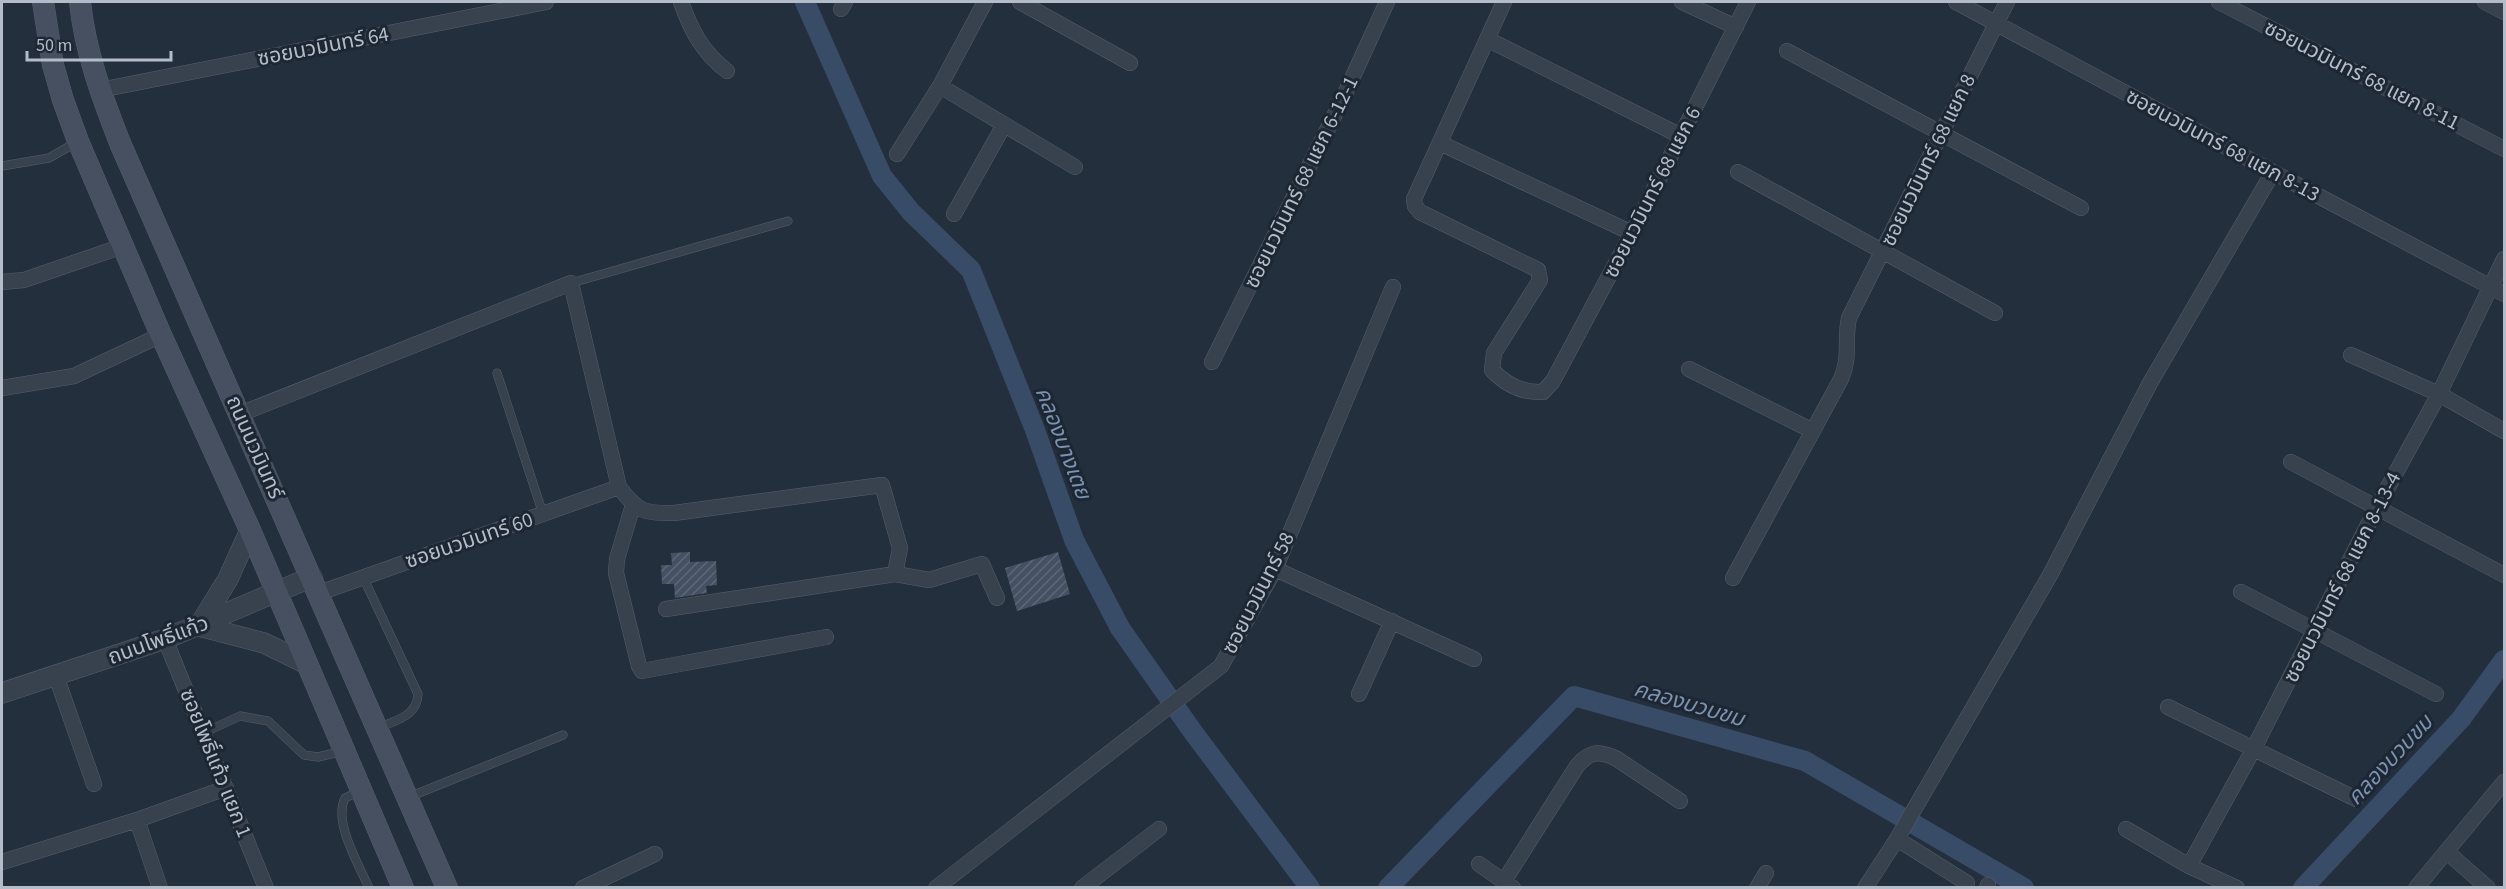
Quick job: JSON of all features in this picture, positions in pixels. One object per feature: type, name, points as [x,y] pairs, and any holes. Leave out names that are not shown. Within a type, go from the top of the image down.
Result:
[{"type":"main road","name":"ถนนนวมินทร์","points":[[43,2],[53,65],[78,141],[161,334],[250,530],[403,888]]},
{"type":"main road","name":"ถนนนวมินทร์","points":[[80,2],[88,48],[99,90],[120,143],[447,888]]},
{"type":"street","name":"ซอยนวมินทร์ 64","points":[[99,90],[546,2]]},
{"type":"street","points":[[681,2],[699,44],[714,61],[727,70]]},
{"type":"street","points":[[897,154],[940,86],[985,2]]},
{"type":"street","points":[[1020,2],[1130,63]]},
{"type":"street","name":"ซอยนวมินทร์ 68 แยก 6-12-1","points":[[1212,362],[1344,96],[1387,2]]},
{"type":"street","points":[[1504,2],[1440,143],[1632,233]]},
{"type":"street","points":[[1682,2],[1736,27]]},
{"type":"street","name":"ซอยนวมินทร์ 68 แยก 6","points":[[1440,143],[1414,199],[1415,206],[1420,212],[1538,270],[1540,280],[1494,353],[1492,370],[1503,382],[1528,393],[1543,392],[1553,381],[1632,233],[1748,2]]},
{"type":"street","name":"ซอยนวมินทร์ 68 แยก 8-13","points":[[1956,2],[2498,290]]},
{"type":"street","name":"ซอยนวมินทร์ 68 แยก 8","points":[[1813,430],[1846,369],[1849,318],[1884,253],[1995,22],[2007,2]]},
{"type":"street","name":"ซอยนวมินทร์ 68 แยก 8-11","points":[[2219,2],[2505,149]]},
{"type":"street","points":[[2485,2],[2505,12]]},
{"type":"street","points":[[1487,39],[1682,136]]},
{"type":"street","points":[[1787,51],[2081,208]]},
{"type":"street","points":[[940,86],[1075,167]]},
{"type":"street","points":[[954,214],[1004,125]]},
{"type":"street","points":[[1738,172],[1995,313]]},
{"type":"street","points":[[1865,888],[1931,781],[2050,575],[2150,384],[2273,172]]},
{"type":"street","points":[[2,282],[24,280],[123,246]]},
{"type":"street","name":"ซอยนวมินทร์ 68 แยก 8-13-4","points":[[2189,866],[2253,750],[2376,509],[2498,290],[2505,259]]},
{"type":"street","points":[[240,414],[571,283],[619,487],[633,505],[650,514],[674,513],[882,485],[900,548],[895,574]]},
{"type":"street","name":"ซอยนวมินทร์ 58","points":[[936,888],[1221,666],[1275,569],[1393,287]]},
{"type":"street","points":[[2,388],[74,376],[161,334]]},
{"type":"street","points":[[2351,355],[2439,394],[2505,431]]},
{"type":"street","points":[[1689,369],[1813,430],[1733,578]]},
{"type":"street","points":[[2291,462],[2376,509],[2505,575]]},
{"type":"street","name":"ซอยนวมินทร์ 60","points":[[315,585],[363,577],[619,487]]},
{"type":"street","points":[[633,505],[617,560],[616,573],[642,671],[826,637]]},
{"type":"street","points":[[250,530],[228,579],[199,626],[264,643],[307,664]]},
{"type":"street","points":[[666,609],[895,574],[929,580],[982,564],[997,598]]},
{"type":"street","points":[[1275,569],[1474,659]]},
{"type":"street","name":"ถนนโพธิ์แก้ว","points":[[2,693],[165,639],[276,593],[315,585]]},
{"type":"street","points":[[2241,592],[2436,694]]},
{"type":"street","points":[[1359,694],[1392,621]]},
{"type":"street","name":"ซอยโพธิ์แก้ว แยก 1","points":[[165,639],[267,888]]},
{"type":"street","points":[[56,676],[94,784]]},
{"type":"street","points":[[2168,707],[2356,799]]},
{"type":"street","points":[[1479,864],[1509,884],[1577,766],[1594,752],[1606,753],[1617,759],[1680,801]]},
{"type":"street","points":[[2416,888],[2505,782]]},
{"type":"street","points":[[2,862],[137,820],[226,788]]},
{"type":"street","points":[[137,820],[160,888]]},
{"type":"street","points":[[1082,888],[1159,829]]},
{"type":"street","points":[[2126,829],[2189,866],[2236,888]]},
{"type":"street","points":[[1900,833],[1967,883]]},
{"type":"street","points":[[2447,852],[2488,888]]},
{"type":"street","points":[[583,888],[655,854]]},
{"type":"street","points":[[1757,888],[1766,873]]},
{"type":"lane","points":[[2,166],[49,158],[78,141]]},
{"type":"lane","points":[[571,283],[788,221]]},
{"type":"lane","points":[[497,373],[543,514]]},
{"type":"lane","points":[[363,577],[418,694],[418,705],[411,714],[378,728]]},
{"type":"lane","points":[[203,733],[240,716],[268,721],[304,755],[318,757],[345,751]]},
{"type":"lane","points":[[408,798],[563,735]]},
{"type":"lane","points":[[361,790],[345,798],[342,805],[342,816],[348,841],[369,888]]},
{"type":"building","points":[[690,552],[690,562],[716,561],[717,585],[706,586],[707,593],[675,598],[674,584],[662,584],[661,565],[672,565],[671,553]]},
{"type":"building","points":[[1058,552],[1070,594],[1017,611],[1005,568]]},
{"type":"waterway","name":"คลองบางเตย","points":[[805,2],[882,176],[911,212],[971,270],[1035,430],[1074,540],[1120,628],[1193,732],[1310,888]]},
{"type":"waterway","name":"คลองบวบขม","points":[[2303,888],[2461,719],[2504,660]]},
{"type":"waterway","name":"คลองบวบขม","points":[[1388,888],[1574,696],[1805,761],[2024,888]]}]
